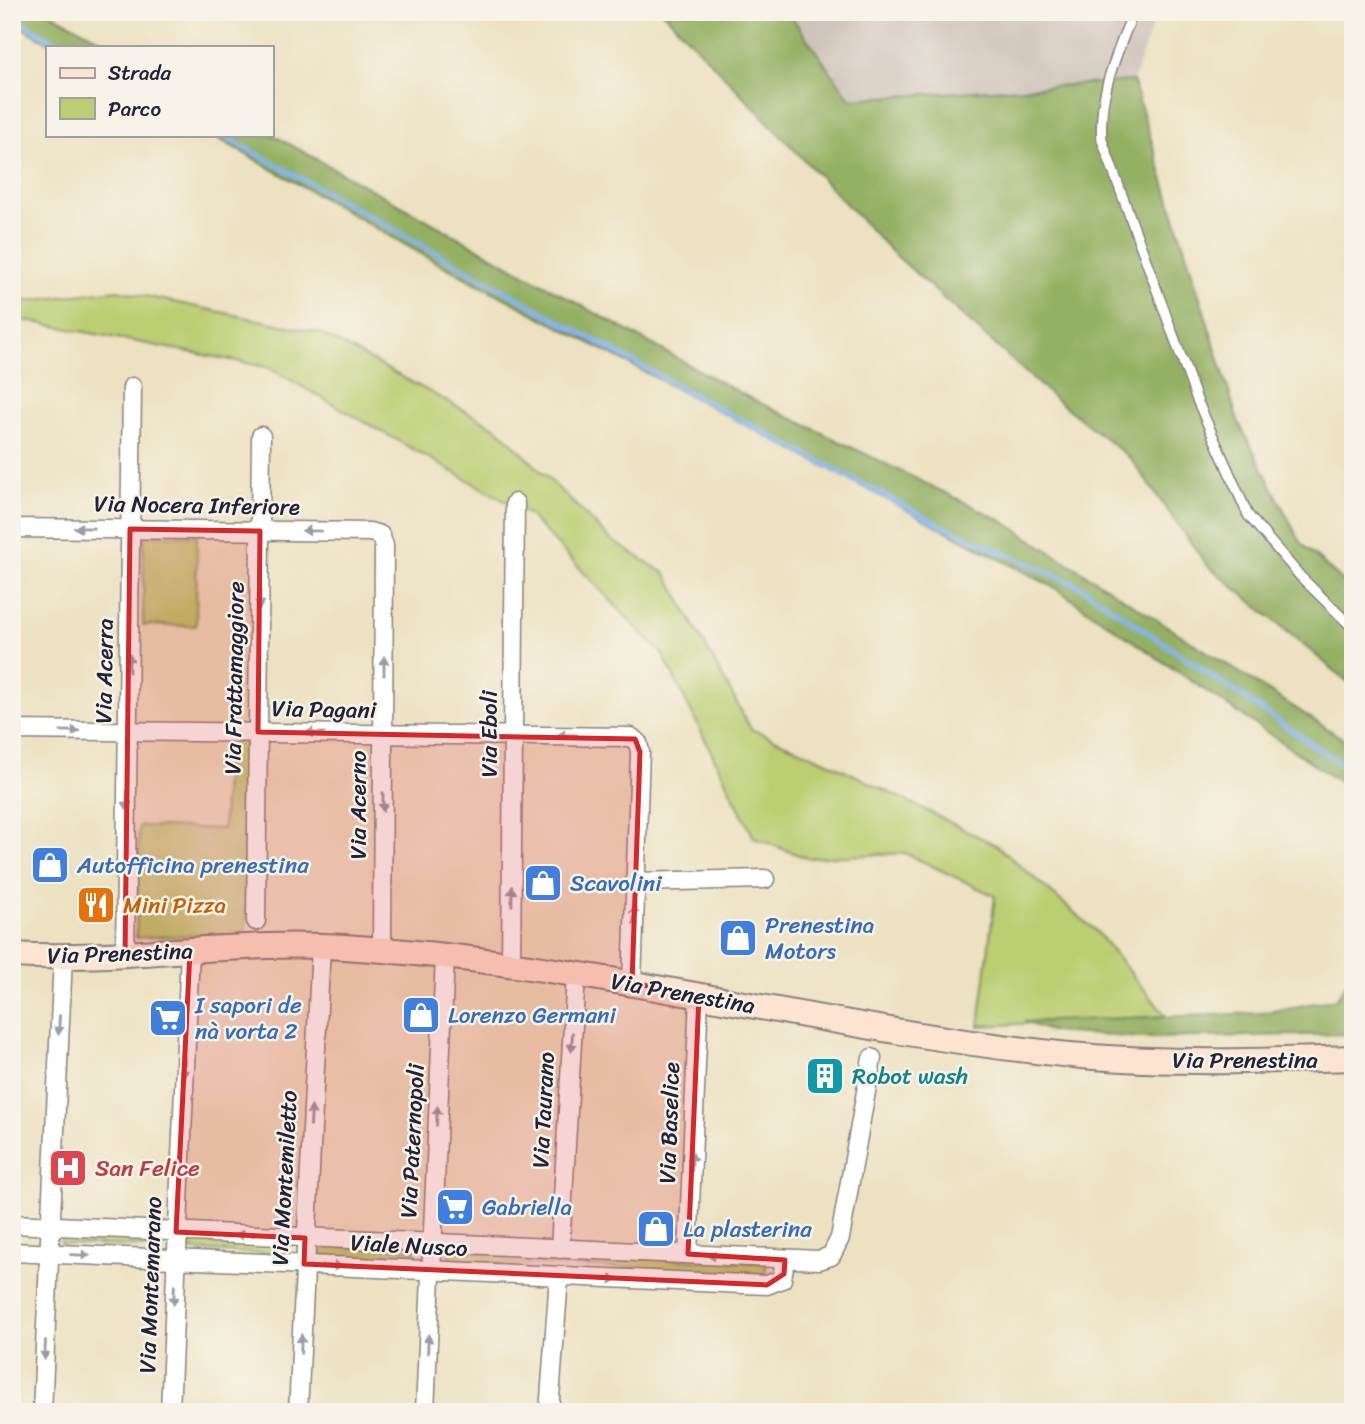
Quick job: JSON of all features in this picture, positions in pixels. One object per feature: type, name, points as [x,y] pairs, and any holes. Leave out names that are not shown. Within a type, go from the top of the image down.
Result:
[{"type":"main road","name":"Via Prenestina","points":[[12,955],[63,957],[321,946],[382,950],[511,964],[632,983],[853,1025],[1065,1054],[1187,1061],[1353,1058]]},
{"type":"street","name":"Via Acerra","points":[[125,955],[132,387]]},
{"type":"street","name":"Via Frattamaggiore","points":[[256,921],[261,436]]},
{"type":"street","name":"Via Eboli","points":[[511,964],[515,503]]},
{"type":"street","name":"Via Nocera Inferiore","points":[[12,527],[370,532],[380,535]]},
{"type":"street","name":"Via Acerno","points":[[380,535],[384,545],[382,950]]},
{"type":"street","name":"Via Pagani","points":[[12,730],[620,734],[635,739],[640,752],[635,882]]},
{"type":"street","points":[[632,983],[635,882],[765,880]]},
{"type":"street","name":"Via Montemiletto","points":[[298,1412],[304,1238],[321,946]]},
{"type":"street","name":"Via Montemarano","points":[[170,1412],[190,951]]},
{"type":"street","name":"Via Paternopoli","points":[[425,1412],[445,956]]},
{"type":"street","points":[[42,1412],[63,957]]},
{"type":"street","name":"Via Taurano","points":[[560,1249],[576,974]]},
{"type":"street","name":"Via Baselice","points":[[688,1254],[699,995]]},
{"type":"street","name":"Viale Nusco","points":[[12,1224],[819,1260],[831,1256],[840,1238],[872,1058]]},
{"type":"street","name":"Viale Nusco","points":[[12,1252],[767,1285],[782,1279],[785,1260]]},
{"type":"street","points":[[549,1412],[559,1277]]},
{"type":"lane","points":[[1133,12],[1104,89],[1100,114],[1102,140],[1197,400],[1248,515],[1300,576],[1353,628]]},
{"type":"highlighted area","points":[[130,529],[260,531],[258,732],[635,739],[640,752],[632,983],[699,995],[688,1254],[785,1260],[784,1274],[767,1285],[304,1264],[305,1238],[176,1232],[190,951],[125,955]]},
{"type":"shaded area","points":[[788,12],[1157,12],[1133,81],[850,99]]},
{"type":"green space","points":[[12,12],[49,12],[111,46],[55,46],[12,22]]},
{"type":"green space","points":[[663,12],[788,12],[850,99],[1133,81],[1238,421],[1301,543],[1353,591],[1353,686],[1206,564],[1130,458],[1054,398],[890,250]]},
{"type":"green space","points":[[273,135],[742,394],[1001,520],[1353,745],[1353,791],[1055,588],[436,262],[214,136]]},
{"type":"green space","points":[[117,290],[320,333],[497,428],[611,540],[666,574],[751,729],[828,762],[996,845],[1097,932],[1166,1016],[979,1026],[995,896],[905,853],[807,858],[754,838],[663,655],[528,514],[267,367],[12,318],[12,303]]},
{"type":"green space","points":[[144,535],[197,535],[196,626],[143,625]]},
{"type":"green space","points":[[226,739],[251,740],[246,933],[136,938],[139,826],[223,829]]},
{"type":"green space","points":[[1353,973],[1353,1034],[1144,1038],[1053,1032],[1024,1022],[1262,1013],[1336,999]]},
{"type":"green space","points":[[62,1233],[157,1236],[156,1247],[61,1244]]},
{"type":"green space","points":[[185,1238],[283,1243],[282,1254],[184,1250]]},
{"type":"green space","points":[[317,1245],[415,1249],[414,1260],[317,1256]]},
{"type":"green space","points":[[450,1250],[766,1263],[766,1274],[449,1261]]},
{"type":"waterway","points":[[12,18],[62,46]]},
{"type":"waterway","points":[[224,136],[695,396],[942,526],[1081,587],[1353,772]]},
{"type":"place","name":"Autofficina prenestina","points":[[50,865]]},
{"type":"place","name":"Scavolini","points":[[543,883]]},
{"type":"place","name":"Mini Pizza","points":[[96,905]]},
{"type":"place","name":"Prenestina Motors","points":[[738,938]]},
{"type":"place","name":"Lorenzo Germani","points":[[421,1015]]},
{"type":"place","name":"I sapori de nà vorta 2","points":[[168,1018]]},
{"type":"place","name":"Robot wash","points":[[825,1076]]},
{"type":"place","name":"San Felice","points":[[68,1168]]},
{"type":"place","name":"Gabriella","points":[[455,1207]]},
{"type":"place","name":"La plasterina","points":[[656,1229]]}]
